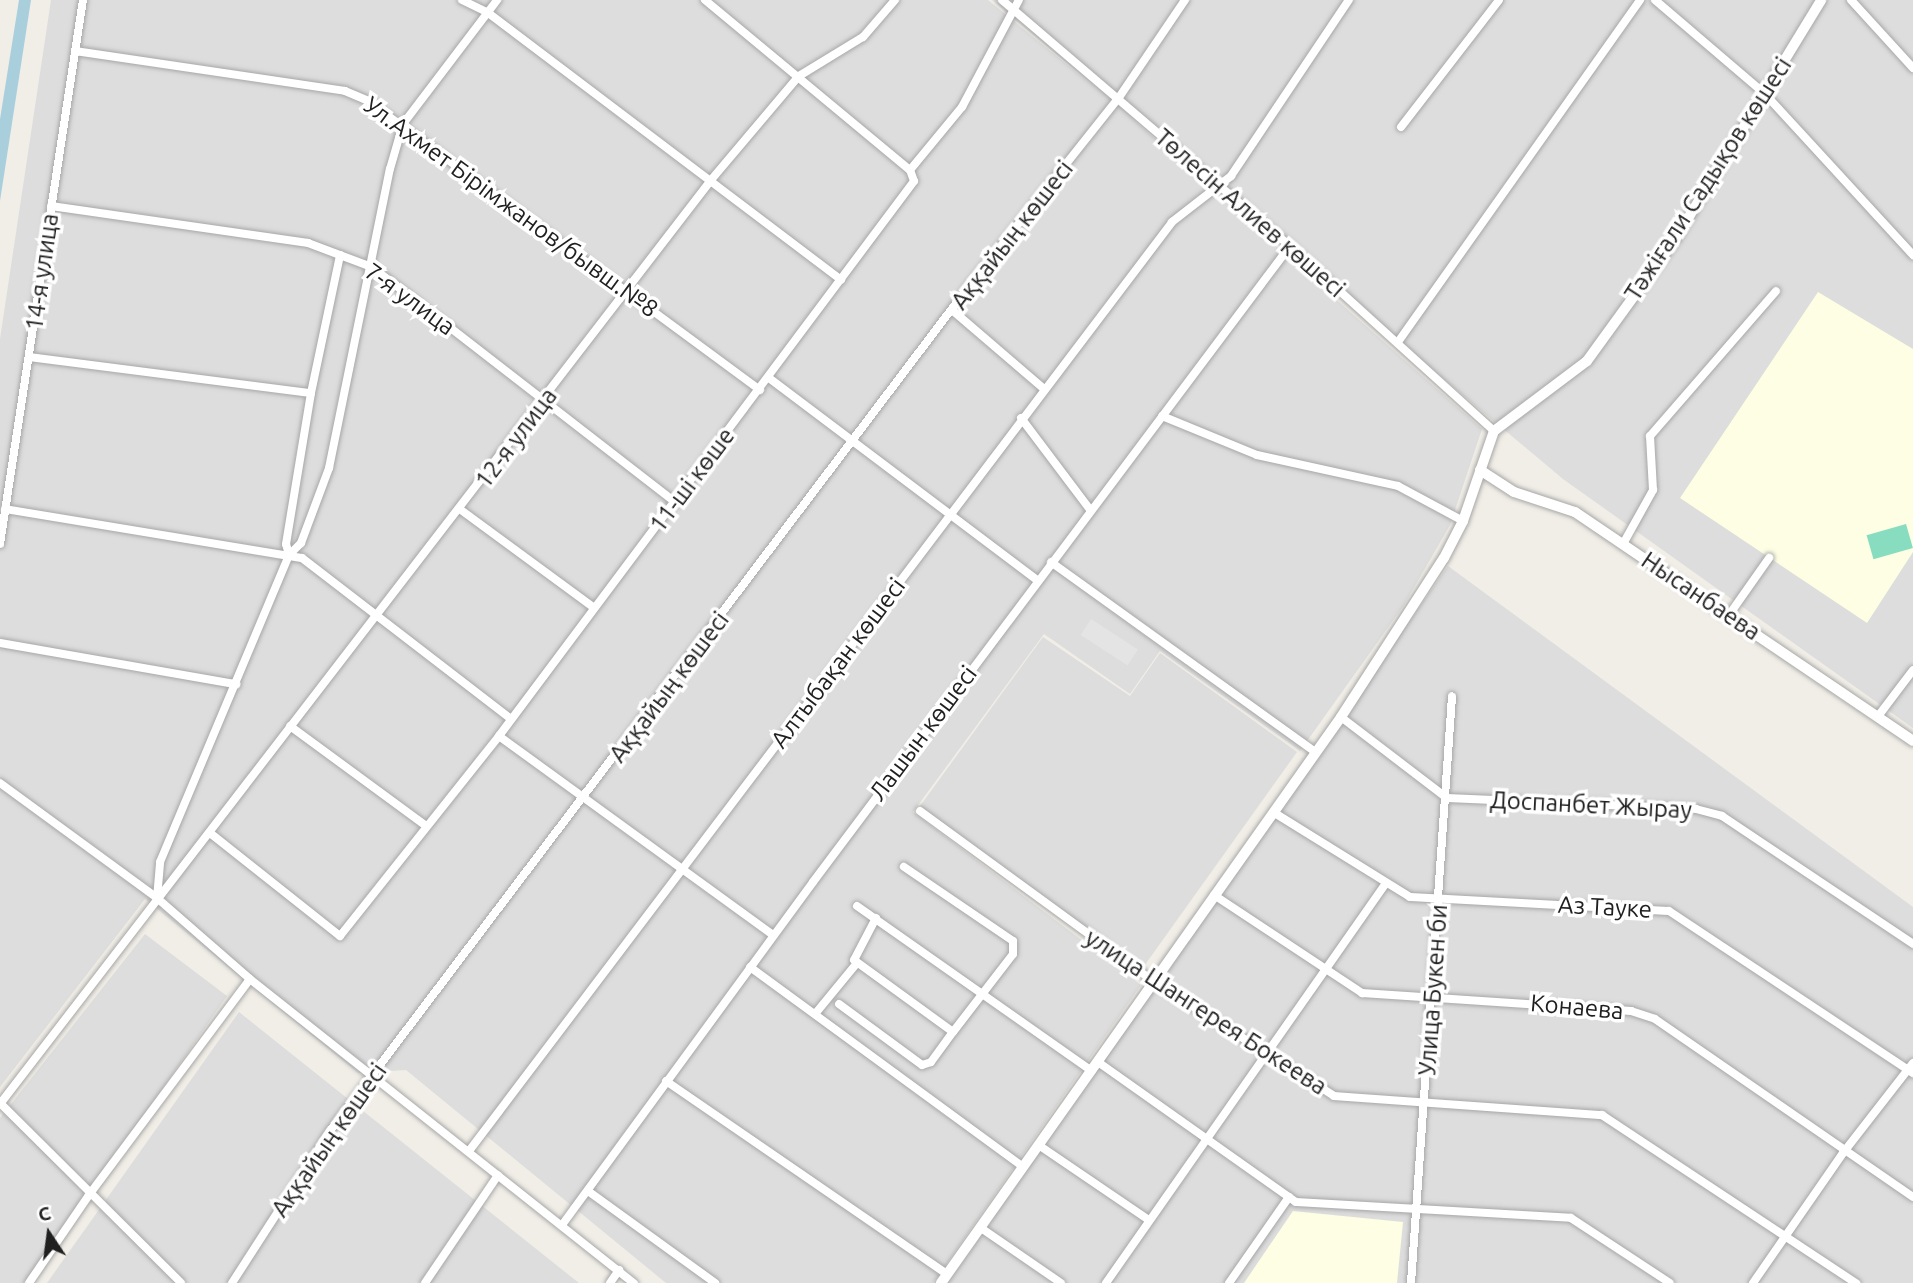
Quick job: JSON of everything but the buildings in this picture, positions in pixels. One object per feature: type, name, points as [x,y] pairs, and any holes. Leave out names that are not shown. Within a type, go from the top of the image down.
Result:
[{"type":"street","name":"14-я улица","points":[[0,544],[83,0]]},
{"type":"street","points":[[462,0],[486,12],[841,280]]},
{"type":"street","points":[[157,898],[160,862],[289,555],[301,543],[329,468],[403,124],[496,0]]},
{"type":"street","points":[[705,0],[911,170]]},
{"type":"street","name":"12-я улица","points":[[0,1103],[377,613],[461,510],[711,180],[799,76],[863,37],[895,0]]},
{"type":"street","name":"Төлесін Алиев көшесі","points":[[1002,0],[1290,246],[1494,431]]},
{"type":"street","name":"11-ші көше","points":[[210,833],[340,936],[499,736],[593,607],[676,503],[914,181],[911,170],[962,107],[1019,0]]},
{"type":"street","name":"Аққайың көшесі","points":[[232,1283],[330,1131],[953,310],[1118,99],[1185,0]]},
{"type":"street","name":"Алтыбақан көшесі","points":[[470,1151],[1021,418],[1172,222],[1231,176],[1349,0]]},
{"type":"street","points":[[1401,127],[1499,0]]},
{"type":"street","points":[[1398,342],[1640,0]]},
{"type":"street","points":[[1655,0],[1765,94],[1913,255]]},
{"type":"street","name":"Тәжіғали Садықов көшесі","points":[[1494,431],[1591,355],[1676,238],[1821,0]]},
{"type":"street","points":[[1851,0],[1913,68]]},
{"type":"street","name":"Ул.Ахмет Бірімжанов/бывш.№8","points":[[75,51],[345,91],[403,124],[760,390]]},
{"type":"street","name":"7-я улица","points":[[51,206],[308,243],[372,267],[676,503]]},
{"type":"street","name":"Лашын көшесі","points":[[562,1225],[773,935],[1290,246]]},
{"type":"street","points":[[289,555],[286,544],[311,393],[340,255]]},
{"type":"street","points":[[1623,544],[1653,490],[1650,436],[1776,291]]},
{"type":"street","points":[[953,310],[1044,388]]},
{"type":"street","points":[[29,357],[311,393]]},
{"type":"street","points":[[769,378],[1037,580]]},
{"type":"street","points":[[1162,415],[1257,455],[1398,486],[1463,521]]},
{"type":"street","points":[[1021,418],[1091,511]]},
{"type":"street","points":[[666,1081],[944,1278],[1040,1146],[1314,751],[1342,717],[1463,521],[1494,431]]},
{"type":"street","name":"Нысанбаева","points":[[1480,470],[1514,492],[1575,512],[1879,715],[1913,741]]},
{"type":"street","points":[[5,509],[302,558],[377,613],[510,718]]},
{"type":"street","points":[[461,510],[593,607]]},
{"type":"street","points":[[1729,615],[1769,558]]},
{"type":"street","points":[[1051,562],[1314,751]]},
{"type":"street","points":[[0,643],[236,684]]},
{"type":"street","points":[[1879,715],[1913,670]]},
{"type":"street","name":"Улица Букен би","points":[[1411,1283],[1440,899],[1452,696]]},
{"type":"street","points":[[1342,717],[1447,798]]},
{"type":"street","points":[[290,726],[426,826]]},
{"type":"street","points":[[499,736],[583,801],[773,935]]},
{"type":"street","points":[[0,783],[157,898],[250,979],[634,1283]]},
{"type":"street","name":"Доспанбет Жырау","points":[[1447,798],[1709,811],[1913,944]]},
{"type":"street","name":"улица Шангерея Бокеева","points":[[920,811],[1153,981],[1266,1057],[1339,1098],[1602,1115],[1856,1283]]},
{"type":"street","name":"Аз Тауке","points":[[1273,812],[1385,884],[1410,897],[1669,911],[1911,1069]]},
{"type":"street","points":[[839,1004],[922,1065],[931,1062],[1013,954],[1013,941],[904,867]]},
{"type":"street","points":[[1106,1283],[1385,884]]},
{"type":"street","name":"Конаева","points":[[1214,895],[1362,993],[1642,1013],[1843,1153],[1913,1197]]},
{"type":"street","points":[[857,906],[982,994],[1300,1203],[1571,1218],[1670,1283]]},
{"type":"street","points":[[876,918],[853,955],[857,963],[953,1032]]},
{"type":"street","points":[[815,1014],[857,963]]},
{"type":"street","points":[[750,967],[1023,1167]]},
{"type":"street","points":[[29,1283],[89,1195],[250,979]]},
{"type":"street","points":[[1753,1283],[1843,1153],[1911,1069]]},
{"type":"street","points":[[0,1103],[89,1195],[181,1283]]},
{"type":"street","points":[[1040,1146],[1149,1220]]},
{"type":"street","points":[[425,1283],[498,1175]]},
{"type":"street","points":[[588,1191],[715,1283]]},
{"type":"street","points":[[1229,1283],[1289,1197]]},
{"type":"street","points":[[981,1228],[1061,1283]]},
{"type":"street","points":[[610,1283],[619,1270]]},
{"type":"shaded area","points":[[51,0],[988,0],[1103,94],[992,0],[1913,0],[1913,728],[1563,479],[1125,112],[1482,429],[1450,525],[1404,605],[1300,751],[1160,651],[1130,694],[1044,634],[913,812],[1141,985],[933,1283],[666,1283],[406,1070],[358,1073],[145,899],[0,1087],[0,339]]},
{"type":"shaded area","points":[[1818,292],[1913,349],[1913,552],[1867,623],[1680,498]]},
{"type":"shaded area","points":[[1448,566],[1913,907],[1913,1283],[948,1283]]},
{"type":"shaded area","points":[[1091,619],[1138,649],[1128,665],[1081,635]]},
{"type":"shaded area","points":[[1043,637],[1130,696],[1160,653],[1297,752],[1142,969],[920,806]]},
{"type":"shaded area","points":[[145,934],[227,996],[27,1283],[0,1283],[0,1118]]},
{"type":"shaded area","points":[[239,1012],[579,1283],[47,1283]]},
{"type":"shaded area","points":[[1293,1211],[1403,1222],[1397,1283],[1244,1283]]},
{"type":"green space","points":[[1906,524],[1913,548],[1873,559],[1867,535]]},
{"type":"water","points":[[19,0],[31,0],[0,201],[0,119]]}]
